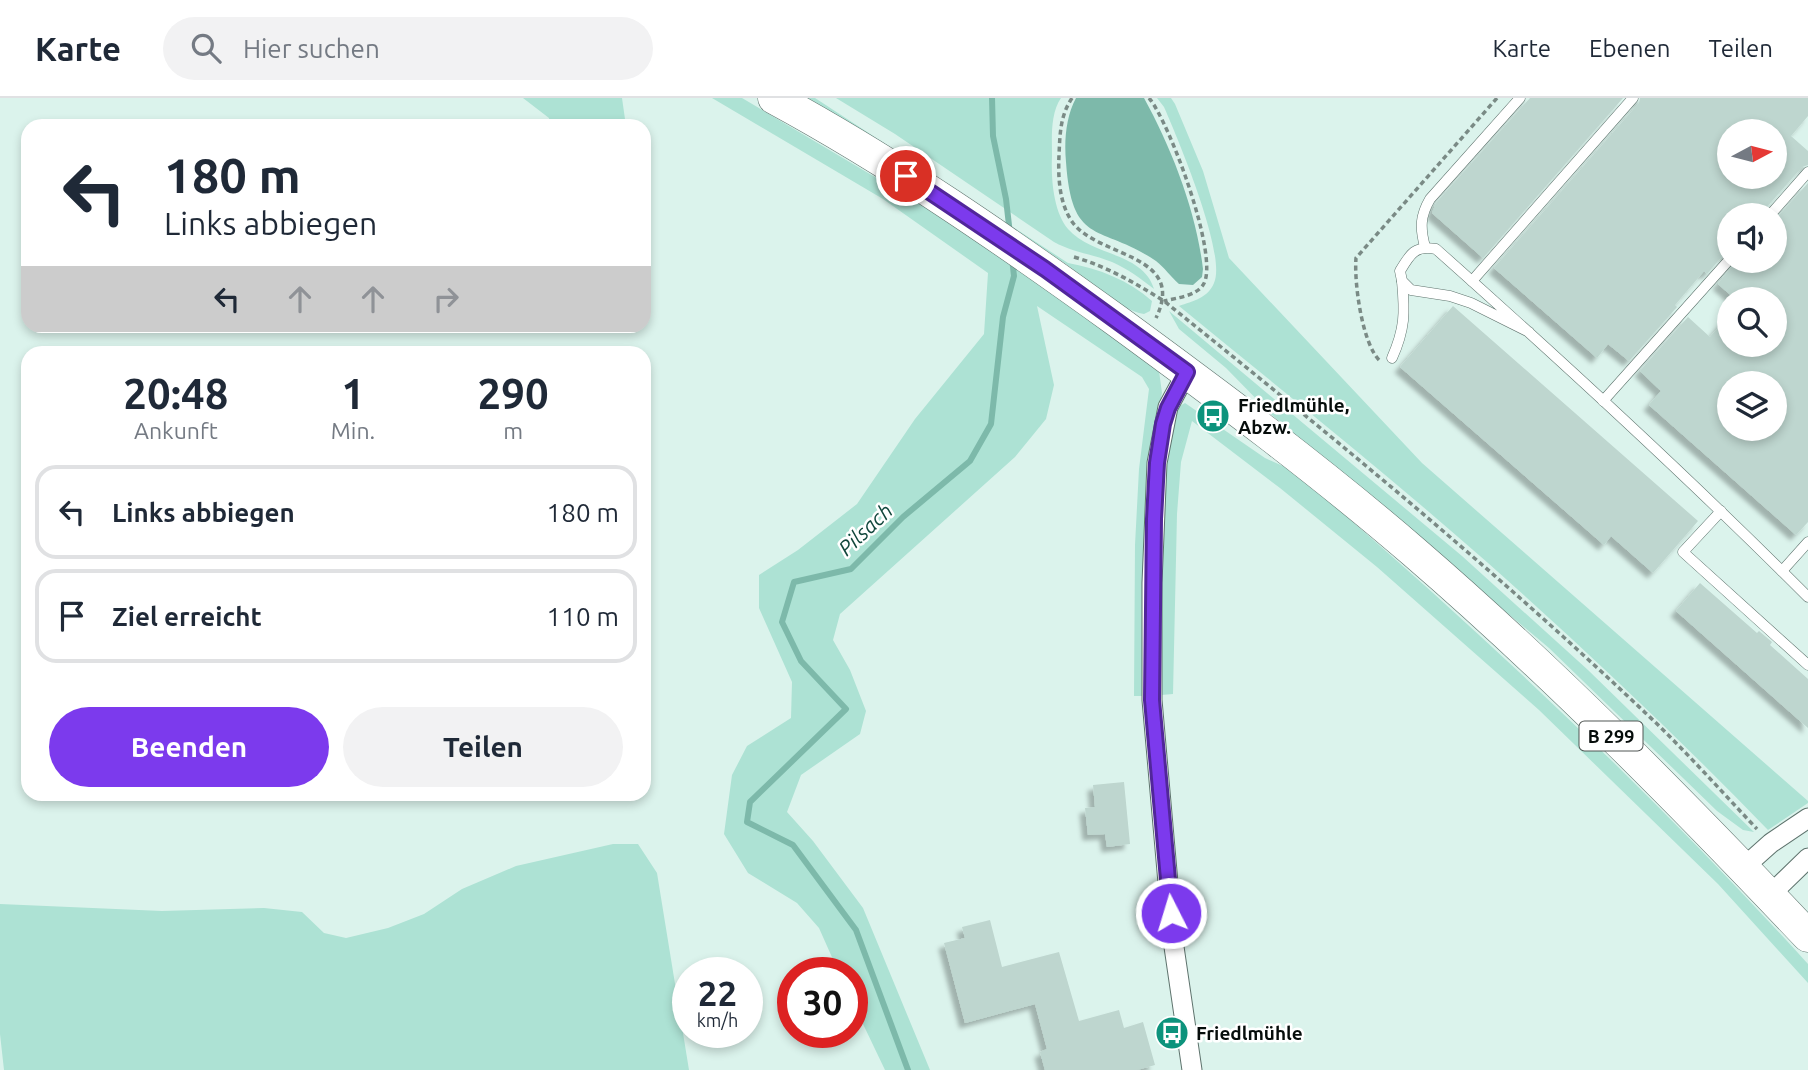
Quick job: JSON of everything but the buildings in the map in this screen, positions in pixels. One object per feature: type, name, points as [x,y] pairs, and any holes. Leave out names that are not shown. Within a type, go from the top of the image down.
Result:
[{"type":"main road","name":"B 299","points":[[776,99],[906,176],[995,234],[1056,262],[1187,372],[1300,458],[1416,554],[1589,714],[1808,936]]},
{"type":"street","points":[[1187,372],[1168,408],[1157,463],[1152,583],[1152,700],[1173,940],[1192,1070]]},
{"type":"street","points":[[1743,868],[1808,818]]},
{"type":"street","points":[[1770,895],[1808,859]]},
{"type":"lane","points":[[1425,247],[1421,229],[1422,213],[1430,199],[1520,98]]},
{"type":"lane","points":[[1472,281],[1633,98]]},
{"type":"lane","points":[[1780,203],[1808,172]]},
{"type":"lane","points":[[1392,358],[1404,323],[1400,271],[1408,257],[1416,250],[1425,247],[1436,250],[1529,332],[1721,511],[1808,597]]},
{"type":"lane","points":[[1602,401],[1717,273]]},
{"type":"lane","points":[[1402,281],[1411,290],[1450,296],[1471,303],[1529,332]]},
{"type":"lane","points":[[1721,511],[1683,552],[1808,665]]},
{"type":"lane","points":[[1782,571],[1808,542]]},
{"type":"path","points":[[1072,98],[1063,115],[1060,133],[1059,182],[1065,208],[1087,237],[1134,257],[1155,273],[1163,286],[1164,301]]},
{"type":"path","points":[[1149,98],[1166,128],[1181,164],[1195,206],[1208,260],[1208,273],[1203,286],[1190,294],[1164,301]]},
{"type":"path","points":[[1392,358],[1386,365],[1371,351],[1363,323],[1355,269],[1356,258],[1497,98]]},
{"type":"path","points":[[1056,262],[1098,264],[1164,301],[1418,509],[1529,607],[1656,723],[1757,829]]},
{"type":"shaded area","points":[[523,98],[622,98],[625,119],[549,119]]},
{"type":"shaded area","points":[[712,98],[742,98],[944,218],[1159,371],[1162,393],[1148,460],[1144,696],[1134,696],[1135,545],[1139,469],[1149,389],[1142,377],[1037,306],[1054,385],[1046,419],[1015,457],[840,614],[833,640],[850,670],[866,711],[860,734],[801,775],[787,812],[813,841],[863,908],[930,1070],[885,1070],[868,1034],[868,957],[832,957],[819,928],[797,903],[748,873],[724,834],[732,775],[747,746],[791,718],[792,682],[759,608],[759,575],[798,550],[857,504],[915,419],[984,334],[988,273],[883,199]]},
{"type":"shaded area","points":[[803,98],[815,98],[1068,263],[1102,272],[1133,287],[1152,301],[1150,311],[1144,314],[1113,300],[999,219]]},
{"type":"shaded area","points":[[836,98],[1061,98],[1053,119],[1052,165],[1054,194],[1063,222],[1078,238],[1139,268],[1154,289],[1118,265],[1054,242],[895,134]]},
{"type":"shaded area","points":[[1076,98],[1144,98],[1173,159],[1195,225],[1203,269],[1202,277],[1193,285],[1179,284],[1156,261],[1092,230],[1082,221],[1069,189],[1065,154],[1068,121]]},
{"type":"shaded area","points":[[1157,98],[1171,98],[1175,104],[1203,171],[1229,258],[1422,463],[1808,803],[1768,830],[1631,694],[1488,563],[1374,465],[1179,306],[1200,298],[1211,288],[1216,269],[1214,248],[1189,169],[1164,107]]},
{"type":"shaded area","points":[[1169,311],[1462,556],[1588,670],[1754,832],[1743,830],[1717,811],[1549,648],[1275,418],[1226,368],[1179,329]]},
{"type":"shaded area","points":[[1185,403],[1265,458],[1294,471],[1494,649],[1623,772],[1748,899],[1808,964],[1808,983],[1718,884],[1539,710],[1377,567],[1192,421],[1181,462],[1177,514],[1173,694],[1161,695],[1164,468],[1174,415],[1178,407]]},
{"type":"shaded area","points":[[613,844],[638,844],[657,873],[672,965],[672,1048],[685,1048],[689,1070],[4,1070],[0,1034],[0,904],[162,911],[264,908],[302,912],[324,933],[346,938],[388,928],[424,914],[462,889],[516,866]]},
{"type":"waterway","name":"Pilsach","points":[[992,98],[993,136],[1010,234]]},
{"type":"waterway","name":"Pilsach","points":[[908,1070],[856,930],[793,845],[747,822],[750,802],[846,709],[801,661],[782,622],[794,582],[851,569],[903,517],[970,461],[991,424],[1003,317],[1014,276],[1012,258]]},
{"type":"place","name":"Friedlmühle, Abzw.","points":[[1213,416]]},
{"type":"place","name":"Friedlmühle","points":[[1172,1033]]},
{"type":"route","points":[[906,176],[995,234],[1187,372],[1168,408],[1163,424],[1157,463],[1152,583],[1152,700],[1171,913]]}]
